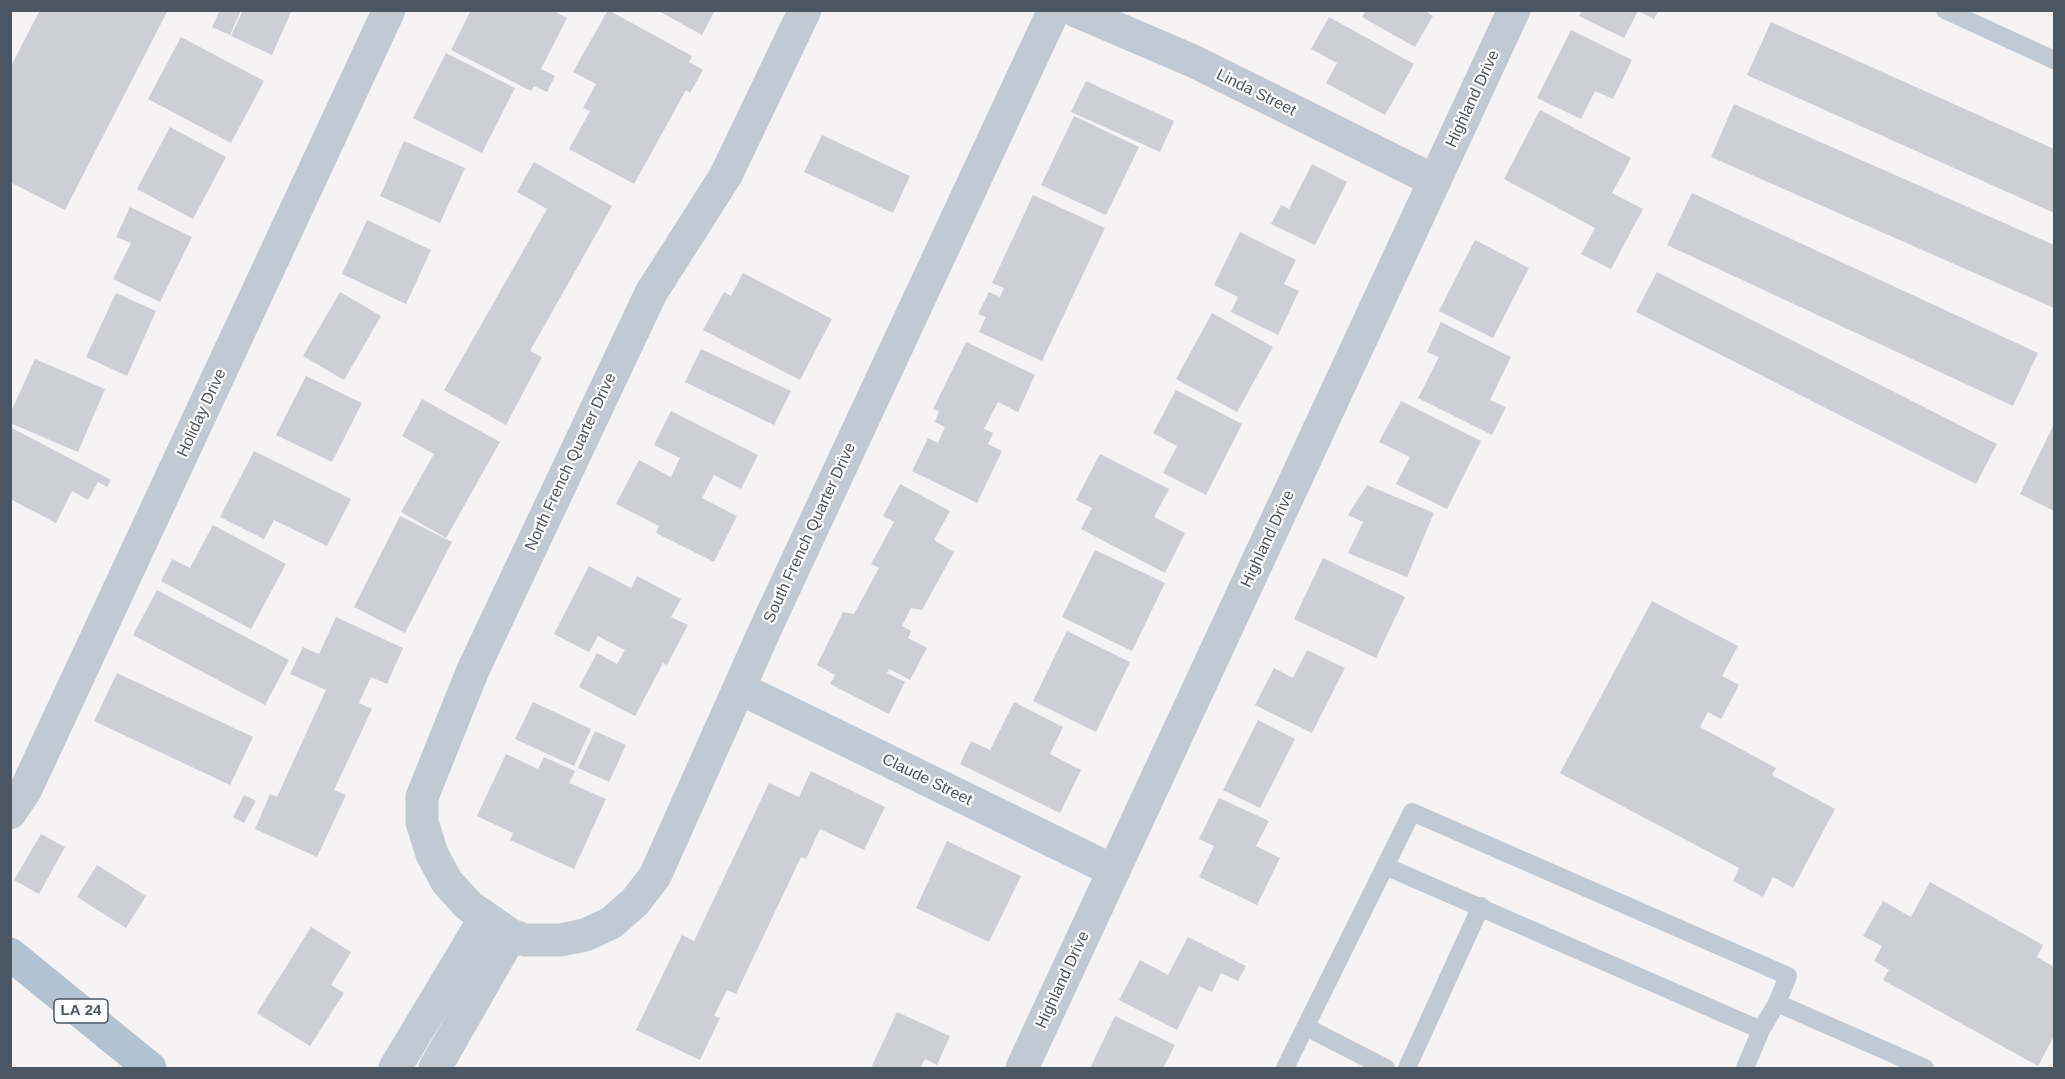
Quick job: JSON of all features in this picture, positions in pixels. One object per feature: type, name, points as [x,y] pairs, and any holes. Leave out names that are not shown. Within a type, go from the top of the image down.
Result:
[{"type":"main road","name":"LA 24","points":[[10,954],[150,1068]]},
{"type":"street","name":"Holiday Drive","points":[[10,813],[25,791],[389,10]]},
{"type":"street","name":"North French Quarter Drive","points":[[498,927],[469,906],[447,882],[432,854],[422,822],[422,797],[473,670],[651,293],[726,175],[805,10]]},
{"type":"street","name":"South French Quarter Drive","points":[[498,927],[525,939],[560,940],[585,935],[611,922],[635,902],[656,876],[739,688],[1054,10]]},
{"type":"street","name":"Linda Street","points":[[1074,10],[1193,62],[1435,182]]},
{"type":"street","name":"Highland Drive","points":[[1022,1068],[1514,10]]},
{"type":"street","name":"Claude Street","points":[[739,688],[1114,871]]},
{"type":"street","points":[[395,1068],[498,927]]},
{"type":"street","points":[[435,1068],[498,927]]},
{"type":"lane","points":[[1945,10],[2055,60]]},
{"type":"lane","points":[[1285,1068],[1412,812],[1788,976],[1745,1068]]},
{"type":"lane","points":[[1385,866],[1761,1030]]},
{"type":"lane","points":[[1407,1068],[1481,906]]},
{"type":"lane","points":[[1777,1003],[1925,1068]]},
{"type":"lane","points":[[1306,1027],[1386,1068]]},
{"type":"building","points":[[40,10],[168,10],[65,210],[10,182],[10,68]]},
{"type":"building","points":[[220,10],[241,10],[230,35],[212,27]]},
{"type":"building","points":[[243,10],[292,10],[272,55],[231,36]]},
{"type":"building","points":[[471,10],[552,10],[567,18],[541,69],[555,76],[547,92],[534,86],[531,91],[451,50]]},
{"type":"building","points":[[608,10],[692,56],[689,62],[703,70],[690,93],[686,90],[634,184],[569,149],[590,111],[583,108],[596,84],[573,72]]},
{"type":"building","points":[[657,10],[715,10],[702,35]]},
{"type":"building","points":[[1366,10],[1424,10],[1433,16],[1415,47],[1362,17]]},
{"type":"building","points":[[1582,10],[1659,10],[1654,19],[1638,11],[1624,38],[1579,16]]},
{"type":"building","points":[[1329,17],[1414,64],[1385,115],[1326,83],[1337,63],[1311,49]]},
{"type":"building","points":[[1771,22],[2054,149],[2054,213],[1747,75]]},
{"type":"building","points":[[1571,30],[1632,60],[1613,99],[1595,91],[1581,119],[1537,98]]},
{"type":"building","points":[[181,37],[264,81],[231,143],[148,99]]},
{"type":"building","points":[[446,53],[515,88],[482,153],[413,118]]},
{"type":"building","points":[[1086,81],[1174,121],[1160,152],[1071,112]]},
{"type":"building","points":[[1734,104],[2054,245],[2054,308],[1711,157]]},
{"type":"building","points":[[1540,110],[1631,158],[1612,193],[1643,209],[1611,269],[1581,254],[1595,228],[1504,179]]},
{"type":"building","points":[[1074,116],[1139,147],[1106,215],[1041,185]]},
{"type":"building","points":[[170,127],[226,157],[193,219],[137,189]]},
{"type":"building","points":[[822,135],[910,176],[893,213],[804,172]]},
{"type":"building","points":[[404,141],[465,168],[440,223],[380,196]]},
{"type":"building","points":[[534,162],[612,206],[530,351],[542,357],[506,425],[444,390],[547,209],[517,192]]},
{"type":"building","points":[[1312,164],[1347,182],[1315,245],[1271,224],[1281,205],[1289,209]]},
{"type":"building","points":[[1692,193],[2038,353],[2013,406],[1667,245]]},
{"type":"building","points":[[1033,195],[1105,228],[1042,361],[979,332],[986,317],[978,314],[989,292],[1000,297],[1004,288],[992,283]]},
{"type":"building","points":[[130,207],[192,237],[160,302],[113,279],[131,243],[116,237]]},
{"type":"building","points":[[367,220],[431,250],[406,304],[342,274]]},
{"type":"building","points":[[1240,232],[1296,260],[1284,284],[1299,291],[1278,335],[1231,312],[1238,297],[1214,285]]},
{"type":"building","points":[[1475,240],[1529,268],[1493,338],[1439,311]]},
{"type":"building","points":[[1657,272],[1997,444],[1976,484],[1636,312]]},
{"type":"building","points":[[743,273],[832,319],[800,380],[703,330],[724,292],[731,296]]},
{"type":"building","points":[[340,292],[381,316],[344,380],[303,356]]},
{"type":"building","points":[[116,293],[156,311],[127,376],[86,357]]},
{"type":"building","points":[[1212,313],[1273,347],[1237,412],[1176,379]]},
{"type":"building","points":[[1441,322],[1511,357],[1490,400],[1506,407],[1492,435],[1418,398],[1439,357],[1427,352]]},
{"type":"building","points":[[966,342],[1035,375],[1018,412],[998,402],[984,429],[993,433],[988,444],[1002,451],[977,503],[912,471],[928,438],[938,443],[945,427],[935,422],[939,411],[933,409]]},
{"type":"building","points":[[701,349],[791,391],[774,425],[685,382]]},
{"type":"building","points":[[35,359],[105,389],[78,452],[10,423],[10,414]]},
{"type":"building","points":[[306,376],[362,403],[332,462],[276,435]]},
{"type":"building","points":[[1176,390],[1242,424],[1206,495],[1163,473],[1177,446],[1153,433]]},
{"type":"building","points":[[422,399],[500,442],[446,538],[401,512],[434,454],[402,436]]},
{"type":"building","points":[[1401,401],[1481,441],[1447,509],[1396,484],[1410,457],[1379,442]]},
{"type":"building","points":[[671,411],[758,455],[741,489],[714,475],[702,498],[737,516],[714,562],[656,533],[659,526],[616,504],[639,460],[671,477],[680,458],[654,445]]},
{"type":"building","points":[[2054,424],[2054,511],[2020,494]]},
{"type":"building","points":[[10,427],[111,480],[107,487],[98,482],[88,500],[72,491],[56,523],[10,499]]},
{"type":"building","points":[[254,451],[351,499],[327,546],[274,520],[264,539],[220,517]]},
{"type":"building","points":[[1100,454],[1169,489],[1154,517],[1185,533],[1165,573],[1081,529],[1092,508],[1076,500]]},
{"type":"building","points":[[900,484],[950,511],[934,540],[954,552],[922,610],[911,608],[902,626],[911,631],[908,638],[927,648],[910,680],[889,669],[887,673],[905,682],[889,714],[830,684],[835,675],[817,665],[843,612],[854,614],[879,568],[871,564],[894,522],[883,516]]},
{"type":"building","points":[[1367,485],[1434,513],[1407,577],[1348,553],[1363,522],[1348,515]]},
{"type":"building","points":[[400,516],[452,542],[405,633],[354,607]]},
{"type":"building","points":[[213,525],[286,564],[251,629],[161,581],[172,559],[190,568]]},
{"type":"building","points":[[1095,550],[1165,583],[1132,651],[1062,617]]},
{"type":"building","points":[[1323,558],[1405,597],[1376,658],[1294,619]]},
{"type":"building","points":[[589,566],[631,588],[637,576],[681,599],[671,617],[688,625],[667,665],[663,663],[635,716],[579,687],[597,653],[617,664],[625,650],[598,636],[589,652],[554,634]]},
{"type":"building","points":[[157,590],[289,660],[265,705],[133,635]]},
{"type":"building","points":[[1652,601],[1738,646],[1722,676],[1739,685],[1721,719],[1708,712],[1700,727],[1776,768],[1772,775],[1835,809],[1793,888],[1773,877],[1763,897],[1733,881],[1739,868],[1560,773]]},
{"type":"building","points":[[336,617],[403,648],[387,684],[371,677],[359,703],[372,709],[334,790],[346,795],[317,857],[255,829],[270,794],[277,797],[326,690],[290,674],[303,647],[319,654]]},
{"type":"building","points":[[1067,631],[1130,662],[1096,732],[1033,701]]},
{"type":"building","points":[[1307,650],[1345,668],[1312,733],[1255,705],[1274,668],[1293,678]]},
{"type":"building","points":[[117,673],[253,737],[230,785],[94,721]]},
{"type":"building","points":[[533,702],[591,729],[574,766],[515,739]]},
{"type":"building","points":[[1014,702],[1063,727],[1050,754],[1081,770],[1060,813],[960,764],[971,741],[990,750]]},
{"type":"building","points":[[1258,720],[1295,739],[1260,808],[1223,790]]},
{"type":"building","points":[[595,731],[626,745],[609,782],[578,768]]},
{"type":"building","points":[[506,754],[538,769],[544,757],[575,771],[569,783],[606,799],[574,869],[510,840],[513,833],[477,816]]},
{"type":"building","points":[[811,771],[885,807],[864,850],[820,829],[806,859],[801,857],[736,994],[727,990],[714,1016],[720,1018],[700,1060],[636,1030],[682,935],[694,941],[769,783],[799,797]]},
{"type":"building","points":[[244,795],[256,801],[244,823],[233,817]]},
{"type":"building","points":[[1219,798],[1269,821],[1256,846],[1280,858],[1257,905],[1199,877],[1214,846],[1199,839]]},
{"type":"building","points":[[41,834],[65,847],[39,894],[14,880]]},
{"type":"building","points":[[947,841],[1021,876],[989,942],[916,908]]},
{"type":"building","points":[[97,865],[146,896],[126,928],[77,897]]},
{"type":"building","points":[[1930,882],[2043,945],[2037,957],[2054,967],[2054,1036],[2038,1066],[1883,980],[1889,970],[1874,961],[1882,946],[1863,936],[1883,901],[1911,917]]},
{"type":"building","points":[[311,927],[351,952],[331,985],[344,993],[310,1046],[257,1013]]},
{"type":"building","points":[[1188,937],[1246,966],[1238,981],[1221,973],[1212,992],[1199,986],[1177,1030],[1119,1000],[1140,960],[1168,975]]},
{"type":"building","points":[[897,1012],[950,1036],[937,1065],[925,1059],[920,1068],[871,1068]]},
{"type":"building","points":[[1115,1016],[1175,1045],[1163,1068],[1090,1068]]}]
